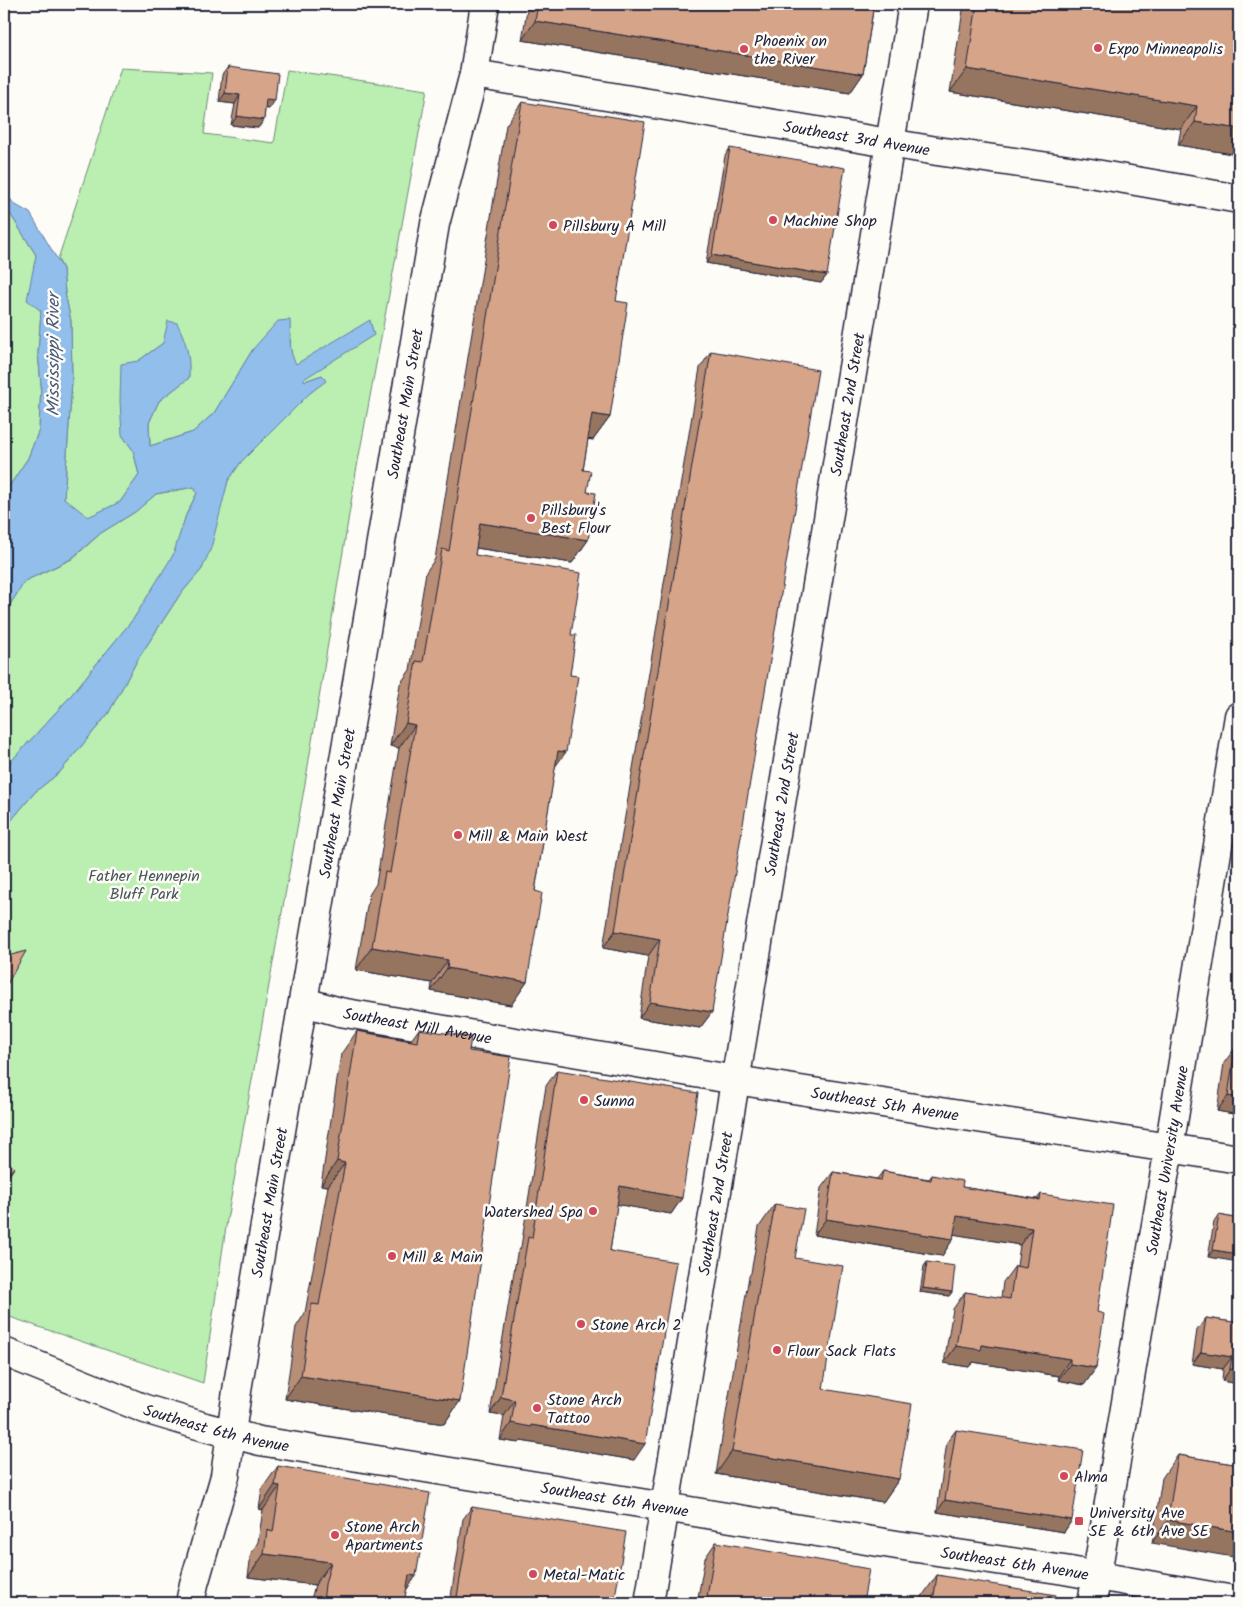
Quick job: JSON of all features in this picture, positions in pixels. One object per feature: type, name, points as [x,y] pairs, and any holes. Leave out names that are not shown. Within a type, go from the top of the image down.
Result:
[{"type":"street","name":"Southeast Main Street","points":[[190,1603],[225,1476],[238,1384],[435,224],[474,74],[485,4]]},
{"type":"street","name":"Southeast 2nd Street","points":[[649,1603],[912,4]]},
{"type":"street","name":"Southeast 3rd Avenue","points":[[474,74],[890,143],[1090,173],[1239,199]]},
{"type":"street","name":"Southeast University Avenue","points":[[1092,1603],[1169,1148],[1239,716]]},
{"type":"street","name":"Southeast Mill Avenue","points":[[304,1002],[340,1012],[532,1044]]},
{"type":"street","name":"Southeast 5th Avenue","points":[[532,1044],[736,1080],[1239,1159]]},
{"type":"street","name":"Southeast 6th Avenue","points":[[4,1352],[145,1409],[231,1434],[260,1440],[1097,1576],[1239,1601]]},
{"type":"green space","name":"Father Hennepin Bluff Park","points":[[121,68],[212,73],[204,134],[274,143],[287,70],[427,90],[356,472],[306,778],[227,1220],[203,1383],[4,1315],[4,829],[35,792],[60,772],[108,714],[138,659],[179,596],[202,569],[228,481],[241,462],[310,393],[325,381],[322,375],[305,381],[290,355],[291,334],[253,349],[214,413],[193,432],[150,446],[149,423],[159,401],[189,378],[163,343],[138,361],[122,435],[133,450],[139,475],[120,502],[88,518],[64,499],[72,381],[71,321],[65,293],[63,269],[58,259]]},
{"type":"green space","points":[[4,204],[36,255],[41,311],[38,353],[41,384],[39,430],[28,458],[4,494]]},
{"type":"green space","points":[[194,487],[197,493],[186,515],[174,555],[134,618],[68,699],[4,769],[4,614],[25,581],[72,559],[101,533],[135,512],[156,494]]},
{"type":"water","name":"Mississippi River","points":[[4,190],[14,204],[30,213],[63,269],[65,293],[71,321],[72,381],[64,498],[88,517],[120,502],[139,475],[133,450],[122,435],[120,401],[121,364],[138,361],[163,343],[168,321],[177,323],[183,337],[188,356],[189,378],[159,401],[149,423],[150,446],[193,432],[214,413],[253,349],[278,321],[290,320],[291,349],[296,364],[370,320],[374,335],[304,379],[305,381],[322,375],[326,381],[310,393],[241,462],[228,481],[211,548],[202,569],[179,596],[138,659],[108,714],[60,772],[35,792],[4,829],[4,769],[68,699],[134,618],[173,555],[186,515],[197,493],[194,487],[156,494],[135,512],[101,533],[71,559],[25,581],[4,614],[4,494],[28,458],[39,430],[41,384],[38,353],[41,311],[27,300],[36,255],[4,204]]},
{"type":"building","name":"Phoenix on the River","points":[[538,4],[874,4],[863,74],[535,21]]},
{"type":"building","name":"Expo Minneapolis","points":[[977,4],[1239,4],[1239,129],[1195,122],[1197,106],[967,69]]},
{"type":"building","points":[[228,67],[278,74],[275,100],[266,99],[264,120],[237,116],[240,95],[225,93]]},
{"type":"building","points":[[522,102],[645,122],[616,301],[628,303],[610,417],[592,414],[583,470],[591,471],[587,492],[596,493],[588,540],[480,523],[475,555],[581,573],[571,635],[576,635],[570,675],[578,676],[566,752],[558,751],[535,891],[542,893],[527,982],[447,968],[448,960],[372,947],[385,872],[390,873],[415,725],[406,723],[416,661],[423,662],[442,549],[449,551]]},
{"type":"building","name":"Machine Shop","points":[[730,148],[845,168],[827,275],[712,255]]},
{"type":"building","points":[[711,351],[818,370],[712,1012],[650,1002],[660,939],[615,931]]},
{"type":"building","points":[[26,951],[11,977],[4,990],[4,957]]},
{"type":"building","name":"Mill & Main","points":[[419,1029],[471,1037],[469,1051],[511,1057],[460,1401],[301,1376],[312,1304],[319,1305],[345,1163],[337,1161],[357,1031],[417,1042]]},
{"type":"building","points":[[1235,1048],[1239,1049],[1239,1098],[1228,1096]]},
{"type":"building","points":[[557,1070],[698,1093],[682,1198],[620,1186],[610,1251],[676,1262],[645,1444],[511,1423],[515,1400],[501,1397],[528,1237],[532,1238]]},
{"type":"building","points":[[4,1157],[14,1168],[4,1177]]},
{"type":"building","points":[[883,1171],[931,1180],[932,1175],[963,1181],[962,1187],[1040,1200],[1041,1194],[1113,1205],[1097,1312],[1104,1314],[1096,1368],[1070,1364],[1070,1359],[982,1345],[981,1350],[956,1346],[965,1292],[1010,1299],[1015,1266],[1026,1268],[1032,1228],[957,1216],[953,1239],[826,1219],[833,1172],[881,1180]]},
{"type":"building","name":"Flour Sack Flats","points":[[775,1204],[804,1209],[795,1258],[843,1266],[823,1389],[912,1404],[899,1479],[732,1451]]},
{"type":"building","points":[[1219,1215],[1239,1219],[1239,1254],[1213,1250]]},
{"type":"building","points":[[927,1262],[955,1266],[952,1292],[923,1288]]},
{"type":"building","points":[[1206,1318],[1239,1323],[1239,1370],[1230,1369],[1232,1357],[1201,1352]]},
{"type":"building","points":[[956,1430],[1083,1450],[1072,1520],[945,1500]]},
{"type":"building","points":[[1178,1455],[1239,1465],[1239,1532],[1168,1520]]},
{"type":"building","name":"Stone Arch Apartments","points":[[278,1466],[430,1493],[416,1576],[409,1575],[404,1603],[323,1603],[325,1584],[331,1562],[264,1554],[267,1530],[273,1532],[280,1486],[275,1485]]},
{"type":"building","name":"Metal-Matic","points":[[472,1507],[626,1532],[614,1603],[456,1603]]},
{"type":"building","points":[[716,1542],[869,1569],[863,1603],[706,1603]]},
{"type":"building","points":[[937,1575],[1056,1595],[1055,1603],[933,1603]]},
{"type":"place","name":"Expo Minneapolis","points":[[1098,48]]},
{"type":"place","name":"Phoenix on the River","points":[[744,49]]},
{"type":"place","name":"Machine Shop","points":[[773,220]]},
{"type":"place","name":"Pillsbury A Mill","points":[[553,225]]},
{"type":"place","name":"Pillsbury's Best Flour","points":[[531,518]]},
{"type":"place","name":"Mill & Main West","points":[[458,835]]},
{"type":"place","name":"Sunna","points":[[584,1100]]},
{"type":"place","name":"Watershed Spa","points":[[593,1211]]},
{"type":"place","name":"Mill & Main","points":[[392,1256]]},
{"type":"place","name":"Stone Arch 2","points":[[581,1324]]},
{"type":"place","name":"Flour Sack Flats","points":[[777,1350]]},
{"type":"place","name":"Stone Arch Tattoo","points":[[537,1408]]},
{"type":"place","name":"Alma","points":[[1064,1476]]},
{"type":"place","name":"University Ave SE & 6th Ave SE","points":[[1079,1521]]},
{"type":"place","name":"Stone Arch Apartments","points":[[335,1535]]},
{"type":"place","name":"Metal-Matic","points":[[533,1574]]}]
